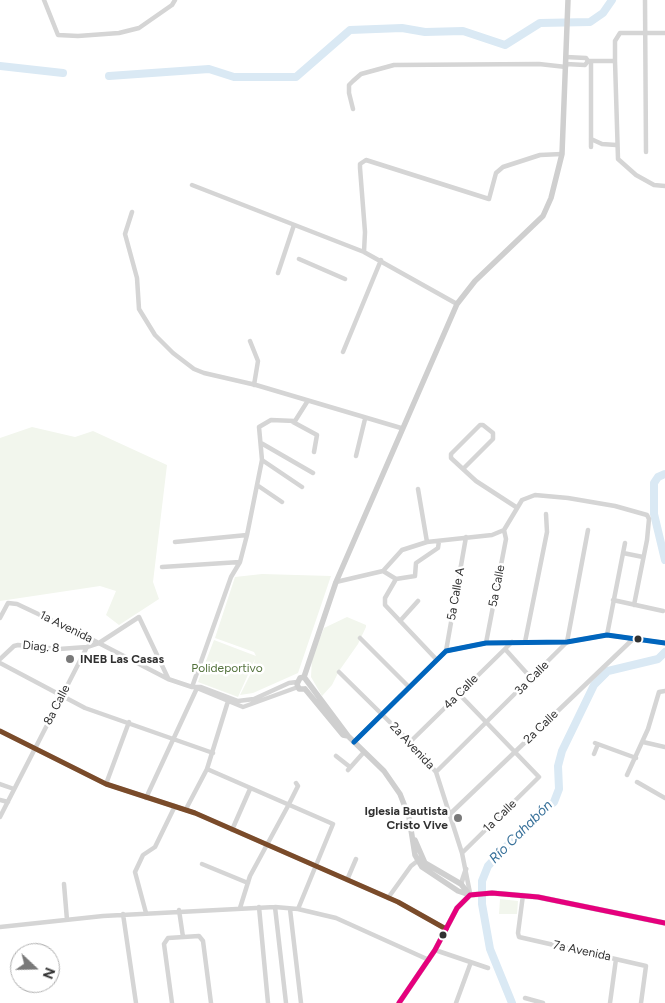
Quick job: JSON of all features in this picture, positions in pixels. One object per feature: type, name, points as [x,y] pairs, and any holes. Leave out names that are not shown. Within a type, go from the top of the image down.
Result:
[{"type":"main road","points":[[297,684],[304,677],[318,630],[336,582],[401,428],[457,304],[475,282],[542,216],[552,198],[562,154],[568,0]]},
{"type":"main road","points":[[304,677],[307,686],[348,736],[384,772],[400,794],[409,817],[422,867],[458,891],[473,894],[523,895],[665,923]]},
{"type":"main road","points":[[297,684],[307,686]]},
{"type":"main road","points":[[419,859],[461,884],[473,894]]},
{"type":"main road","points":[[398,1003],[436,950],[460,903],[473,894]]},
{"type":"street","points":[[44,0],[58,35],[78,36],[119,33],[139,28],[165,8],[172,6],[175,0]]},
{"type":"street","points":[[645,0],[646,152]]},
{"type":"street","points":[[665,33],[620,34],[615,41],[616,146],[620,163],[648,182],[665,186]]},
{"type":"street","points":[[566,57],[586,58],[590,62],[592,148]]},
{"type":"street","points":[[354,109],[349,93],[349,85],[361,74],[394,65],[539,64],[566,66],[585,65],[590,62],[615,61]]},
{"type":"street","points":[[591,139],[602,144],[616,146]]},
{"type":"street","points":[[364,252],[365,232],[360,164],[366,160],[490,199],[496,173],[503,167],[540,155],[562,154]]},
{"type":"street","points":[[192,185],[364,252],[457,304]]},
{"type":"street","points":[[132,212],[125,234],[137,278],[138,309],[155,335],[173,353],[194,369],[401,428]]},
{"type":"street","points":[[278,273],[294,225]]},
{"type":"street","points":[[299,259],[345,279]]},
{"type":"street","points":[[343,352],[381,260]]},
{"type":"street","points":[[250,341],[258,360],[254,385]]},
{"type":"street","points":[[293,422],[307,402]]},
{"type":"street","points":[[146,798],[194,688],[231,577],[240,562],[262,460],[259,428],[264,423],[275,419],[293,422],[316,434],[314,452]]},
{"type":"street","points":[[356,456],[365,419]]},
{"type":"street","points":[[463,469],[493,438],[493,434],[483,425],[480,425],[451,454],[451,458],[476,481],[516,507]]},
{"type":"street","points":[[261,443],[313,473]]},
{"type":"street","points":[[262,460],[302,487]]},
{"type":"street","points":[[257,485],[282,502]]},
{"type":"street","points":[[418,489],[427,542]]},
{"type":"street","points":[[336,582],[383,571],[402,550],[427,542],[492,535],[504,530],[516,507],[522,500],[535,495],[568,498],[615,506],[647,515],[649,519],[634,605]]},
{"type":"street","points":[[525,642],[546,532],[546,514]]},
{"type":"street","name":"5a Calle","points":[[486,643],[506,539],[504,530]]},
{"type":"street","points":[[567,642],[588,530]]},
{"type":"street","points":[[175,542],[247,535]]},
{"type":"street","name":"5a Calle A","points":[[446,651],[466,537]]},
{"type":"street","points":[[383,571],[396,579],[415,576],[416,563],[438,548],[439,541]]},
{"type":"street","points":[[607,635],[625,542]]},
{"type":"street","points":[[623,552],[643,557]]},
{"type":"street","points":[[162,567],[240,562]]},
{"type":"street","points":[[396,579],[384,602],[436,659]]},
{"type":"street","points":[[613,600],[663,611]]},
{"type":"street","points":[[400,621],[418,601]]},
{"type":"street","name":"1a Avenida","points":[[0,618],[8,604],[17,604],[99,643],[168,679],[229,700]]},
{"type":"street","points":[[87,647],[99,643],[140,617],[168,679]]},
{"type":"street","points":[[354,742],[446,651],[486,643],[567,642],[607,635],[632,640],[663,642]]},
{"type":"street","points":[[360,638],[409,687]]},
{"type":"street","name":"2a Calle","points":[[450,814],[632,640]]},
{"type":"street","name":"4a Calle","points":[[410,742],[512,642]]},
{"type":"street","name":"3a Calle","points":[[436,772],[532,679],[567,642]]},
{"type":"street","name":"Diag. 8","points":[[0,661],[14,646],[18,645],[59,649],[87,647]]},
{"type":"street","name":"8a Calle","points":[[0,817],[87,647]]},
{"type":"street","points":[[505,649],[532,679]]},
{"type":"street","points":[[0,661],[85,708],[213,753]]},
{"type":"street","name":"2a Avenida","points":[[339,672],[410,742],[436,772],[473,894]]},
{"type":"street","points":[[186,810],[207,769],[229,700],[244,702],[297,684]]},
{"type":"street","points":[[627,775],[643,742],[659,692],[665,691]]},
{"type":"street","points":[[459,694],[516,752]]},
{"type":"street","points":[[106,784],[129,722]]},
{"type":"street","points":[[0,731],[106,784],[186,810],[268,844],[388,898],[446,929]]},
{"type":"street","points":[[643,742],[665,747]]},
{"type":"street","points":[[594,754],[596,744],[636,758]]},
{"type":"street","points":[[336,756],[349,769],[364,752]]},
{"type":"street","name":"1a Calle","points":[[462,853],[538,780],[538,774],[516,752]]},
{"type":"street","points":[[207,769],[288,806],[333,824],[314,866],[298,909]]},
{"type":"street","points":[[637,782],[665,798]]},
{"type":"street","points":[[0,784],[14,789]]},
{"type":"street","points":[[240,908],[248,882],[298,786],[296,784]]},
{"type":"street","points":[[232,830],[250,789]]},
{"type":"street","points":[[0,800],[8,802]]},
{"type":"street","points":[[146,913],[135,872],[143,855],[155,848],[175,806]]},
{"type":"street","points":[[347,880],[356,859]]},
{"type":"street","points":[[388,898],[411,866],[419,859]]},
{"type":"street","points":[[202,864],[248,882]]},
{"type":"street","points":[[461,884],[466,869]]},
{"type":"street","points":[[64,884],[67,920]]},
{"type":"street","name":"7a Avenida","points":[[523,895],[518,936],[646,966],[641,1003]]},
{"type":"street","points":[[259,907],[268,1003]]},
{"type":"street","points":[[0,927],[123,914],[275,907],[298,909],[336,918],[429,960]]},
{"type":"street","points":[[275,907],[286,1003]]},
{"type":"street","points":[[290,909],[301,1003]]},
{"type":"street","points":[[179,910],[182,936]]},
{"type":"street","points":[[123,914],[136,1003]]},
{"type":"street","points":[[172,1003],[164,944],[168,938],[182,936],[202,938],[211,1003]]},
{"type":"street","points":[[436,950],[488,968]]},
{"type":"street","points":[[610,1003],[616,959]]},
{"type":"street","points":[[456,1003],[471,962]]},
{"type":"street","points":[[525,998],[543,1003]]},
{"type":"green space","points":[[32,427],[75,437],[93,431],[167,465],[153,582],[159,599],[119,625],[106,615],[116,591],[100,586],[0,601],[0,438]]},
{"type":"green space","name":"Polideportivo","points":[[262,574],[331,576],[298,673],[253,693],[240,695],[252,671],[255,659],[238,697],[198,682],[214,640],[256,656],[254,652],[215,638],[235,577]]},
{"type":"green space","points":[[347,617],[366,625],[366,627],[358,644],[339,671],[332,685],[322,696],[311,677],[312,658],[324,628]]},
{"type":"green space","points":[[500,899],[518,901],[517,914],[499,914]]},
{"type":"waterway","points":[[109,76],[209,69],[234,77],[296,77],[350,30],[402,28],[425,32],[463,31],[505,45],[540,23],[590,22],[603,13],[612,0]]},
{"type":"waterway","points":[[0,66],[63,73]]},
{"type":"waterway","name":"Río Cahabón","points":[[665,474],[658,477],[654,483],[654,514],[665,560]]},
{"type":"waterway","name":"Río Cahabón","points":[[512,1003],[490,949],[482,904],[482,881],[488,866],[516,836],[554,802],[559,789],[558,766],[562,751],[594,685],[608,671],[658,659],[665,652]]},
{"type":"transit line","points":[[354,742],[446,651],[486,643],[567,642],[607,635],[665,643]]},
{"type":"transit line","points":[[0,731],[106,784],[195,813],[398,902],[446,929]]},
{"type":"transit line","points":[[399,1003],[435,950],[457,908],[470,895],[492,893],[538,897],[665,923]]},
{"type":"place","name":"INEB Las Casas","points":[[70,659]]},
{"type":"place","name":"Iglesia Bautista Cristo Vive","points":[[458,818]]}]
